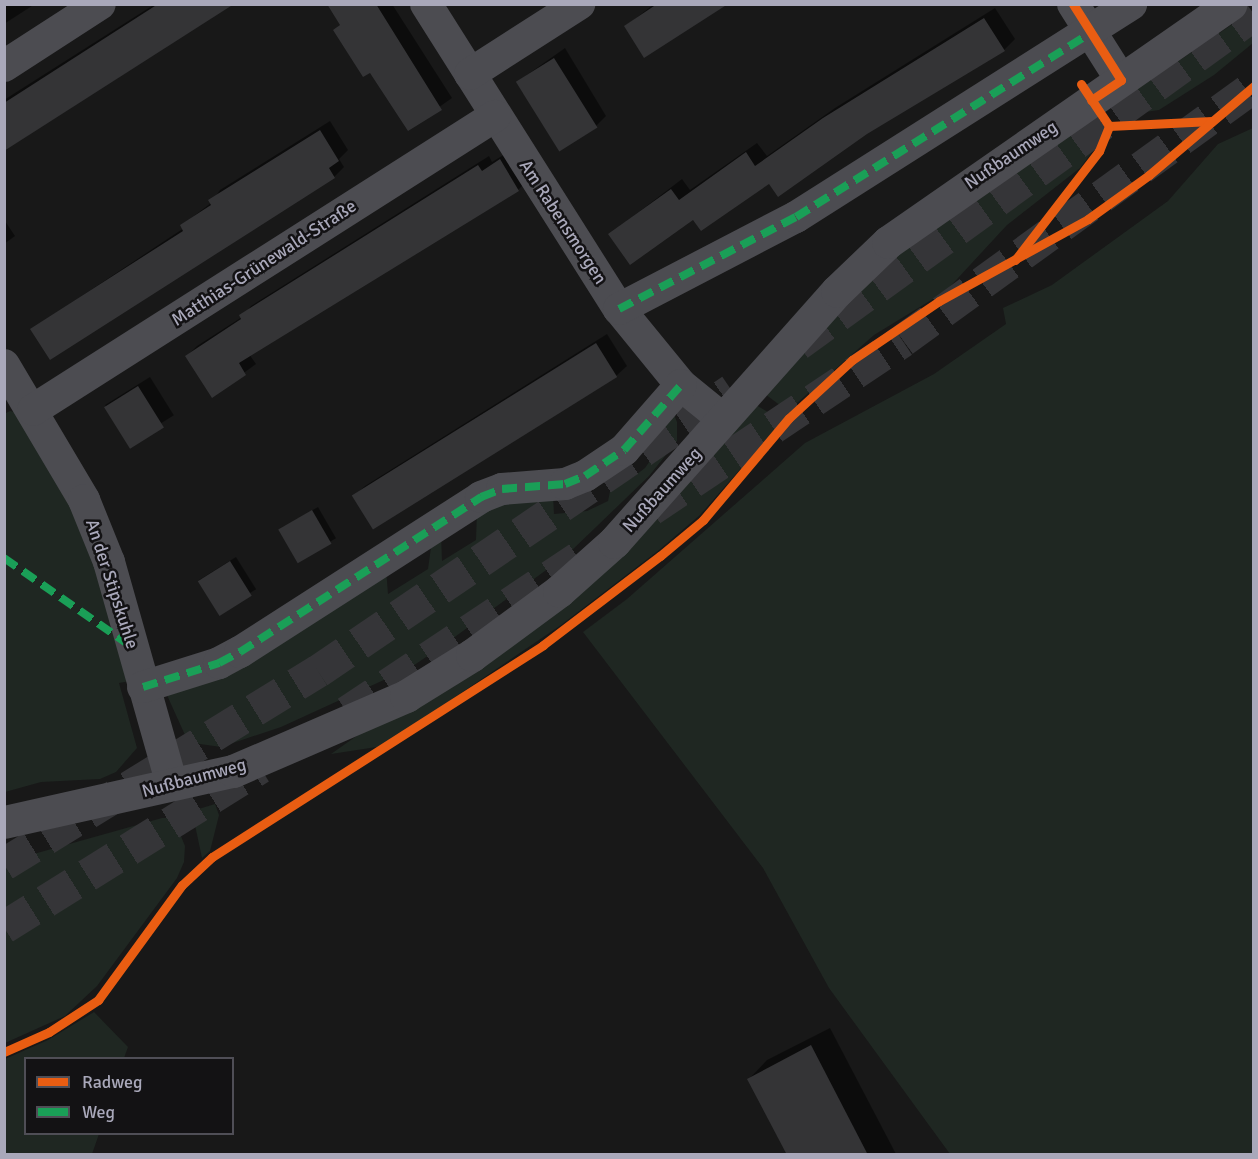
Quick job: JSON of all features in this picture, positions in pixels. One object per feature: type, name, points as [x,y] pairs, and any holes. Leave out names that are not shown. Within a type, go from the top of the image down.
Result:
[{"type":"street","points":[[4,66],[100,4]]},
{"type":"street","name":"Am Rabensmorgen","points":[[426,4],[619,309],[681,386],[724,420]]},
{"type":"street","points":[[470,74],[579,4]]},
{"type":"street","points":[[1073,4],[1121,80]]},
{"type":"street","points":[[619,309],[796,217],[1091,33],[1131,4]]},
{"type":"street","name":"Nußbaumweg","points":[[4,822],[233,771],[406,696],[472,656],[559,591],[614,542],[837,291],[888,242],[1231,4]]},
{"type":"street","name":"Matthias-Grünewald-Straße","points":[[33,410],[495,116]]},
{"type":"street","name":"An der Stipskuhle","points":[[4,366],[33,410],[84,500],[109,562],[172,784]]},
{"type":"street","points":[[143,687],[229,657],[481,497],[502,489],[565,484],[585,476],[624,450],[681,386]]},
{"type":"shaded area","points":[[1253,10],[1253,43],[1214,75],[1159,110],[1118,116],[1113,106]]},
{"type":"shaded area","points":[[1094,116],[1103,128],[1095,148],[1080,168],[1007,225],[946,291],[874,335],[797,403],[781,406],[765,394],[844,303],[892,258]]},
{"type":"shaded area","points":[[1253,128],[1253,1154],[950,1154],[829,988],[763,868],[583,632],[627,599],[805,443],[934,374],[1006,324],[1003,308],[1052,285],[1168,201],[1218,144]]},
{"type":"shaded area","points":[[756,405],[778,418],[778,426],[700,515],[659,550],[561,625],[383,746],[331,754],[639,537]]},
{"type":"shaded area","points":[[671,407],[677,422],[677,441],[649,476],[568,554],[410,668],[281,727],[221,747],[193,743],[185,735],[166,693],[386,568],[388,594],[428,569],[432,540],[441,533],[442,561],[476,540],[477,510],[500,499],[553,495],[554,514],[587,511],[608,501],[615,467],[627,458],[632,478],[645,468],[658,449],[657,433]]},
{"type":"shaded area","points":[[10,411],[18,413],[65,488],[89,543],[130,681],[119,683],[137,748],[116,772],[100,779],[41,782],[5,792],[4,414]]},
{"type":"shaded area","points":[[215,804],[219,815],[210,851],[202,858],[192,811]]},
{"type":"shaded area","points":[[162,818],[171,818],[176,824],[185,846],[184,862],[177,878],[97,986],[65,1016],[5,1043],[5,862]]},
{"type":"shaded area","points":[[94,1012],[128,1047],[124,1057],[24,1057],[24,1135],[99,1135],[92,1154],[5,1154],[5,1059],[48,1040]]},
{"type":"building","points":[[158,4],[234,4],[4,151],[4,103]]},
{"type":"building","points":[[327,4],[376,4],[442,110],[408,131],[370,73],[363,77],[333,30],[340,25]]},
{"type":"building","points":[[657,4],[728,4],[644,58],[624,26]]},
{"type":"building","points":[[984,18],[1005,51],[867,134],[778,197],[769,184],[701,231],[693,220],[630,265],[608,234],[671,189],[679,200],[746,152],[755,166],[823,118]]},
{"type":"building","points":[[554,58],[597,128],[559,151],[516,82]]},
{"type":"building","points":[[320,130],[339,161],[329,168],[335,178],[50,360],[30,329],[183,231],[180,225],[211,205],[208,200]]},
{"type":"building","points":[[500,159],[519,191],[239,363],[246,375],[212,398],[185,356],[241,319],[239,315],[478,165],[482,171]]},
{"type":"building","points":[[596,343],[617,377],[373,530],[352,496]]},
{"type":"building","points":[[138,386],[164,428],[130,449],[104,407]]},
{"type":"building","points":[[312,510],[332,544],[298,563],[278,530]]},
{"type":"building","points":[[230,561],[252,596],[220,616],[198,581]]},
{"type":"building","points":[[811,1045],[868,1155],[787,1155],[747,1079]]},
{"type":"tunnel","points":[[798,344],[1254,14]]},
{"type":"tunnel","points":[[651,509],[903,340],[1254,86]]},
{"type":"tunnel","points":[[4,864],[318,671],[731,390]]},
{"type":"tunnel","points":[[347,712],[591,549]]},
{"type":"tunnel","points":[[4,927],[260,767]]},
{"type":"marked path","points":[[619,309],[796,217],[1091,33]]},
{"type":"marked path","points":[[143,687],[219,663],[240,652],[481,497],[502,489],[565,484],[585,476],[624,450],[681,385]]},
{"type":"marked path","points":[[4,558],[132,647]]},
{"type":"cycle path","points":[[1073,4],[1121,80],[1091,100]]},
{"type":"cycle path","points":[[1081,84],[1109,126],[1212,121]]},
{"type":"cycle path","points":[[4,1052],[49,1032],[98,1000],[182,885],[212,857],[543,645],[660,556],[703,520],[789,418],[852,360],[939,301],[1088,219],[1149,175],[1254,86]]},
{"type":"cycle path","points":[[1015,260],[1099,151],[1109,126]]}]
